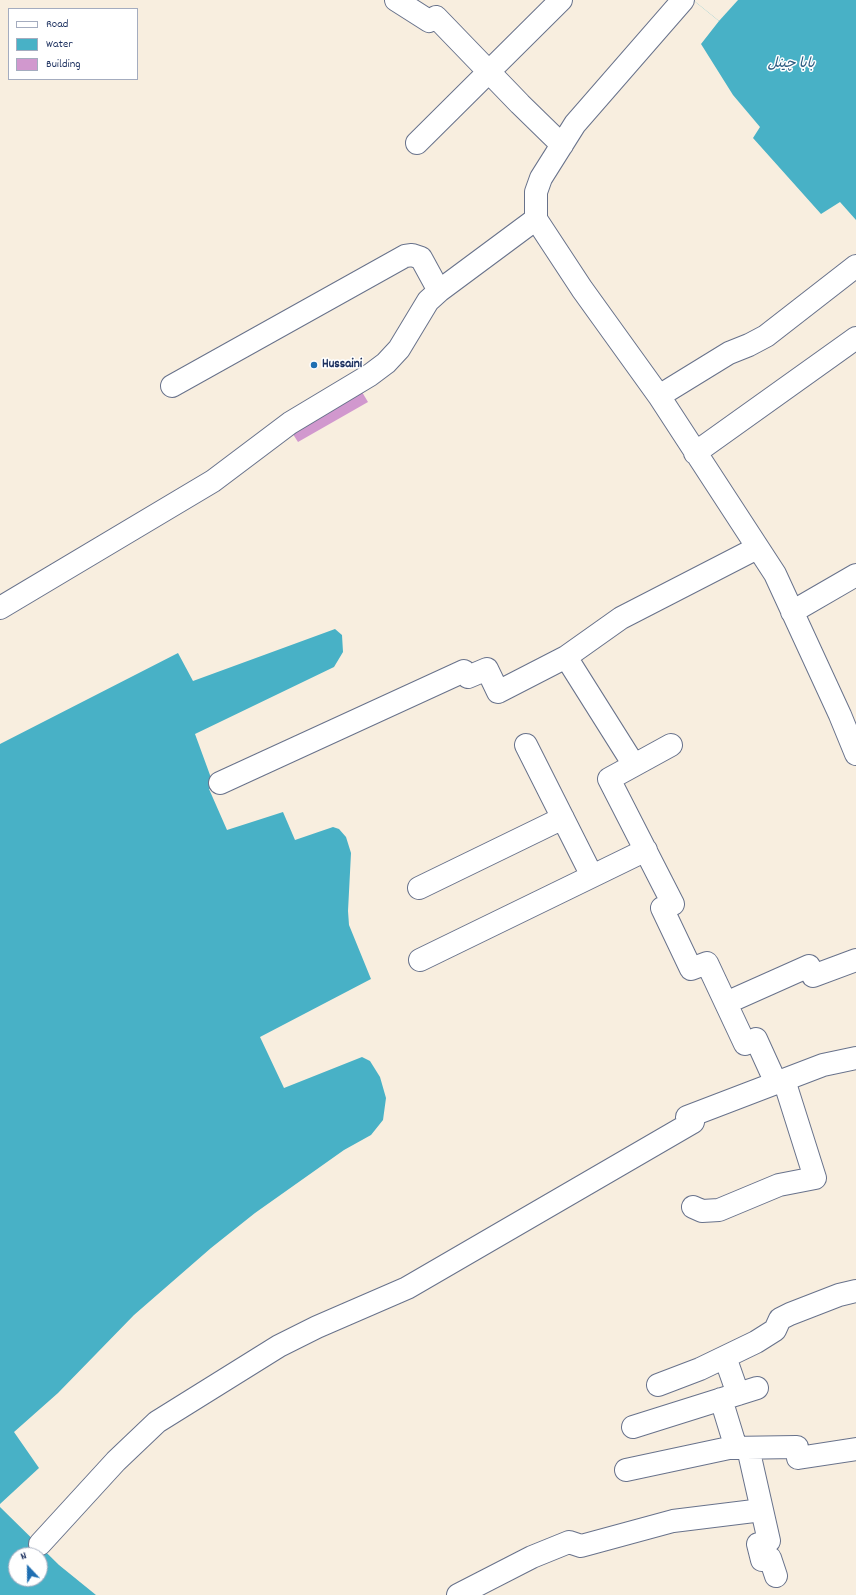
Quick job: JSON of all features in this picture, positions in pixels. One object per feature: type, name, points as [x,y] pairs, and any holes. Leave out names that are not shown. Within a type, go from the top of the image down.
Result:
[{"type":"street","points":[[396,0],[429,21],[436,17],[562,145]]},
{"type":"street","points":[[417,143],[561,0]]},
{"type":"street","points":[[683,0],[575,124],[541,178],[536,192],[536,219],[582,289],[658,396],[775,574],[792,612],[848,711],[856,754]]},
{"type":"street","points":[[0,608],[213,481],[290,423],[370,375],[386,363],[399,349],[428,301],[439,291],[536,219]]},
{"type":"street","points":[[172,386],[405,256],[412,255],[421,258],[439,291]]},
{"type":"street","points":[[658,396],[729,352],[749,345],[766,336],[856,266]]},
{"type":"street","points":[[695,453],[856,338]]},
{"type":"street","points":[[220,783],[464,671],[468,677],[487,669],[498,692],[566,657],[621,618],[757,548]]},
{"type":"street","points":[[792,612],[856,575]]},
{"type":"street","points":[[566,657],[634,765]]},
{"type":"street","points":[[526,745],[592,876]]},
{"type":"street","points":[[671,745],[609,779],[673,904],[662,908],[691,970],[707,963],[745,1044],[756,1039],[780,1082],[815,1178],[779,1185],[719,1210],[702,1211],[693,1206]]},
{"type":"street","points":[[419,888],[563,818]]},
{"type":"street","points":[[420,960],[646,850]]},
{"type":"street","points":[[726,1003],[809,966],[813,976],[856,960]]},
{"type":"street","points":[[40,1544],[116,1460],[157,1422],[267,1354],[317,1327],[407,1288],[693,1122],[687,1117],[823,1065],[856,1058]]},
{"type":"street","points":[[658,1385],[700,1369],[725,1357],[775,1330],[780,1319],[790,1314],[839,1295],[856,1291]]},
{"type":"street","points":[[725,1357],[739,1394],[742,1448],[762,1510],[769,1541],[758,1544],[762,1560],[770,1558],[776,1576]]},
{"type":"street","points":[[633,1427],[739,1394]]},
{"type":"street","points":[[626,1470],[729,1448],[797,1447],[798,1458],[856,1449]]},
{"type":"street","points":[[458,1595],[532,1557],[569,1542],[581,1546],[673,1521],[762,1510]]},
{"type":"water","name":"بابا چینل","points":[[693,0],[856,0],[856,220],[840,202],[821,214],[753,138],[760,127],[733,95],[701,44],[719,21]]},
{"type":"water","points":[[335,629],[342,635],[343,652],[334,667],[195,734],[214,786],[209,789],[227,830],[283,812],[295,840],[333,827],[339,829],[346,837],[351,853],[348,911],[349,925],[371,979],[260,1037],[284,1088],[362,1057],[370,1061],[380,1077],[386,1098],[383,1120],[371,1135],[344,1150],[255,1213],[211,1248],[134,1315],[58,1393],[14,1432],[39,1468],[0,1504],[0,744],[178,653],[193,681]]},
{"type":"water","points":[[0,1507],[41,1547],[8,1547],[8,1587],[48,1587],[48,1554],[96,1595],[0,1595]]},
{"type":"pier","points":[[693,0],[738,0],[719,21]]},
{"type":"building","points":[[359,387],[368,402],[298,442],[289,428]]},
{"type":"place","name":"Hussaini","points":[[314,365]]}]
